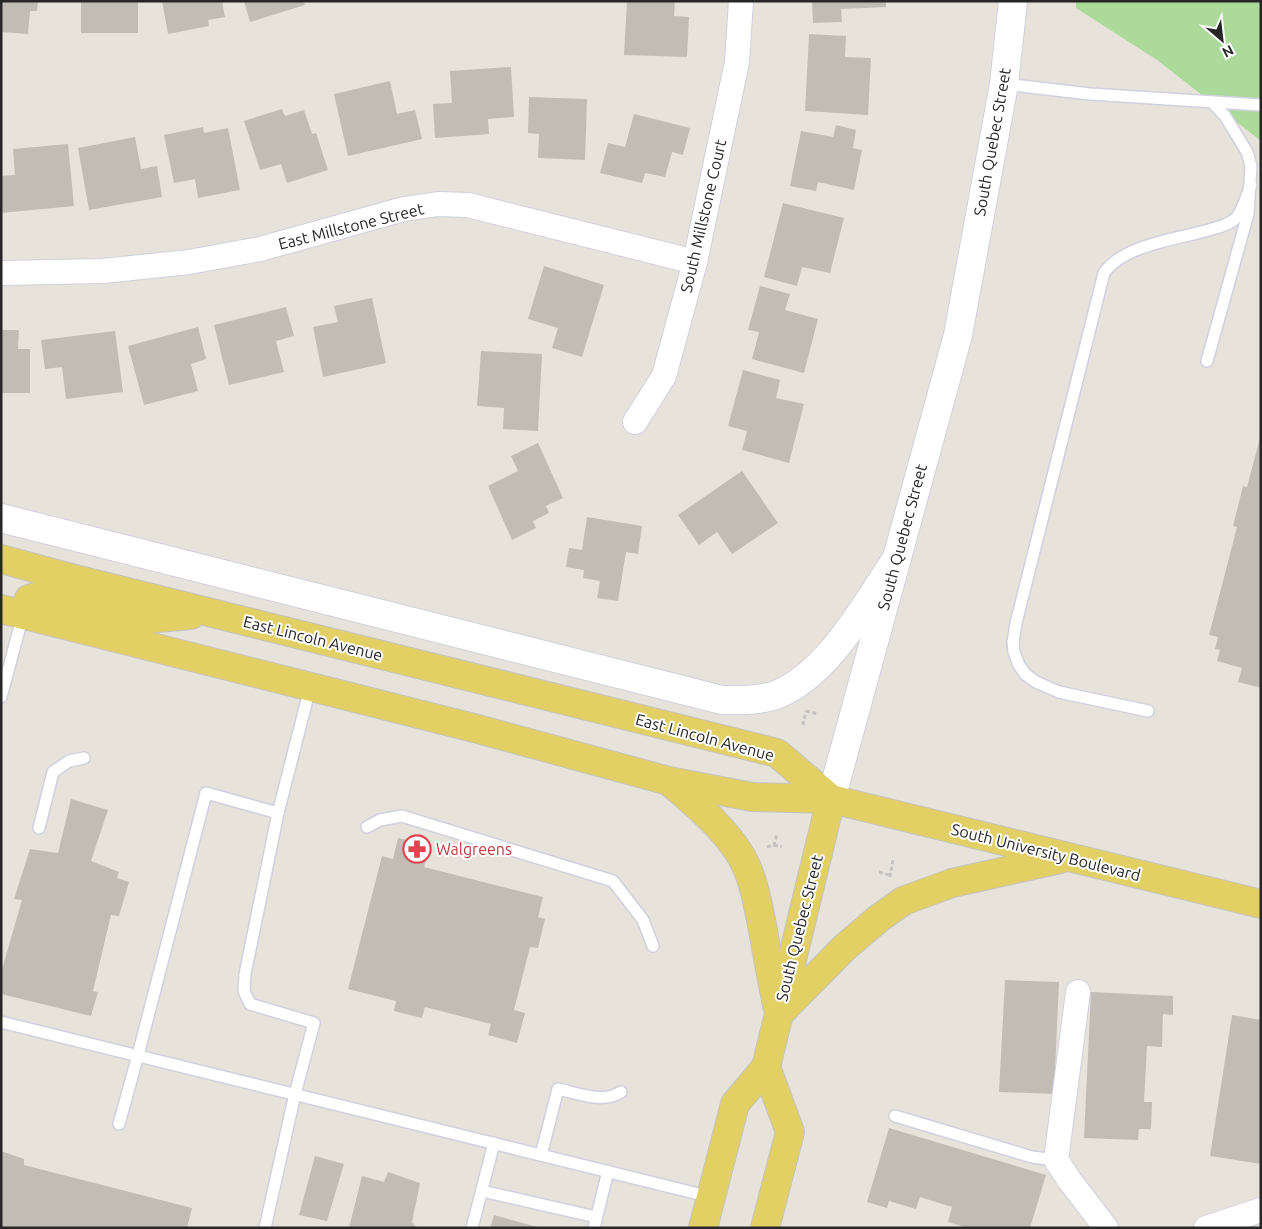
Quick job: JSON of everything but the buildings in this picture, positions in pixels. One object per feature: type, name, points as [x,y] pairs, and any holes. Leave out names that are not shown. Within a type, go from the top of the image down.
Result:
[{"type":"main road","name":"South Quebec Street","points":[[703,1228],[735,1104],[766,1067],[831,798],[958,335],[1004,84],[1013,1]]},
{"type":"main road","points":[[1,518],[722,700],[754,700],[775,695],[791,688],[814,672],[835,648],[897,558]]},
{"type":"main road","name":"East Lincoln Avenue","points":[[1,559],[210,613],[777,753],[831,798]]},
{"type":"main road","points":[[12,612],[29,599],[44,594],[148,620],[210,613]]},
{"type":"main road","points":[[12,612],[474,728],[669,781],[752,797],[831,798]]},
{"type":"main road","points":[[669,781],[725,834],[742,857],[751,879],[758,906],[779,1014]]},
{"type":"main road","name":"South University Boulevard","points":[[831,798],[1261,904]]},
{"type":"main road","points":[[779,1014],[844,948],[903,901],[952,883],[1067,857]]},
{"type":"main road","points":[[765,1228],[790,1132],[766,1067]]},
{"type":"street","name":"South Millstone Court","points":[[635,422],[664,376],[695,262],[737,62],[741,1]]},
{"type":"street","name":"East Millstone Street","points":[[1,273],[103,271],[189,262],[260,249],[404,209],[438,204],[468,205],[695,262]]},
{"type":"street","points":[[1078,992],[1056,1160],[1106,1228]]},
{"type":"street","points":[[1206,1228],[1261,1210]]},
{"type":"lane","points":[[1004,84],[1090,94],[1261,105]]},
{"type":"lane","points":[[1207,361],[1248,214],[1251,186],[1251,166],[1248,152],[1226,116],[1212,102]]},
{"type":"lane","points":[[1148,711],[1059,692],[1036,682],[1025,674],[1014,652],[1016,623],[1104,273],[1110,265],[1126,253],[1212,229],[1232,221],[1238,216],[1251,186]]},
{"type":"lane","points":[[1,697],[12,612]]},
{"type":"lane","points":[[265,1228],[295,1094],[314,1023],[250,1004],[244,991],[244,974],[278,813],[310,688]]},
{"type":"lane","points":[[39,828],[52,772],[69,761],[84,758]]},
{"type":"lane","points":[[119,1124],[206,793],[278,813]]},
{"type":"lane","points":[[367,827],[380,820],[402,816],[613,881],[643,920],[653,946]]},
{"type":"lane","points":[[1,1022],[711,1197]]},
{"type":"lane","points":[[541,1155],[558,1089],[594,1097],[612,1098],[621,1092]]},
{"type":"lane","points":[[896,1116],[1032,1157],[1056,1160]]},
{"type":"lane","points":[[472,1228],[494,1143]]},
{"type":"lane","points":[[482,1191],[595,1222],[608,1171]]},
{"type":"path","points":[[803,725],[806,711]]},
{"type":"path","points":[[774,845],[777,834]]},
{"type":"path","points":[[765,847],[782,846]]},
{"type":"path","points":[[891,881],[889,875],[893,860]]},
{"type":"path","points":[[879,872],[889,875]]},
{"type":"green space","points":[[1076,1],[1261,1],[1261,141],[1157,60],[1076,8]]},
{"type":"place","name":"Walgreens","points":[[417,849]]}]
